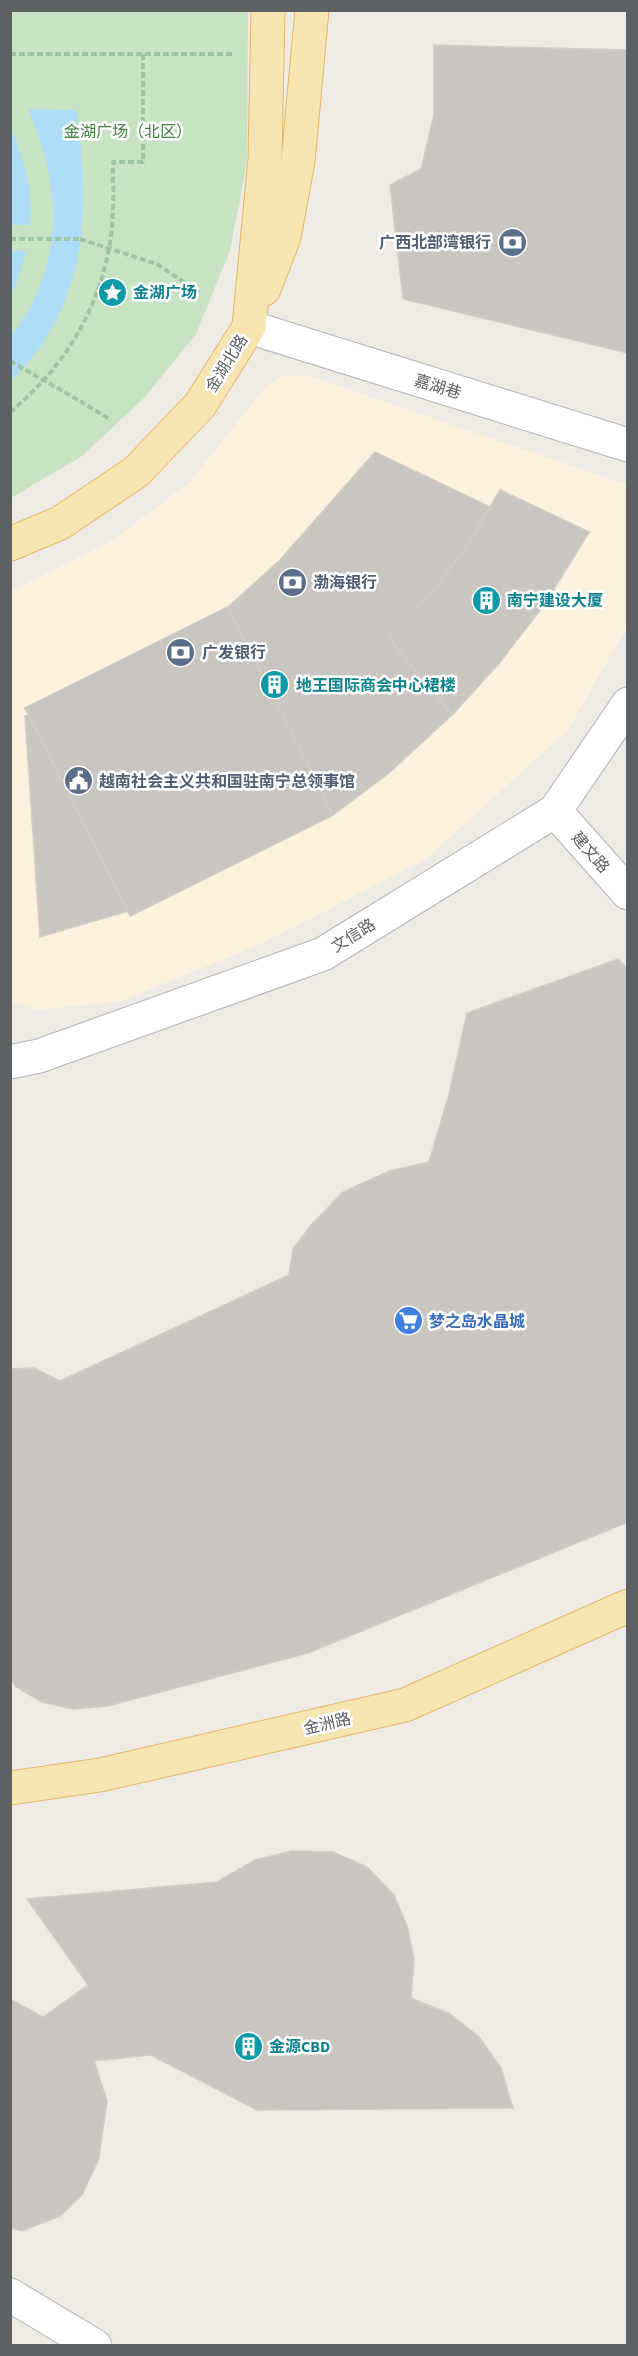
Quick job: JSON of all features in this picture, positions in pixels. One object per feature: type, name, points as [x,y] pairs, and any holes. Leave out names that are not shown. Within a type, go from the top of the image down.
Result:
[{"type":"main road","name":"金湖北路","points":[[10,544],[60,523],[136,472],[200,405],[249,327],[265,159],[268,10]]},
{"type":"main road","points":[[249,327],[284,237],[298,161],[312,10]]},
{"type":"main road","name":"金洲路","points":[[10,1788],[100,1774],[405,1705],[627,1606]]},
{"type":"street","name":"嘉湖巷","points":[[249,327],[627,445]]},
{"type":"street","name":"文信路","points":[[10,1062],[39,1056],[323,954],[555,811],[627,704]]},
{"type":"street","name":"建文路","points":[[555,811],[627,893]]},
{"type":"street","points":[[10,2295],[95,2346]]},
{"type":"path","points":[[10,54],[232,54]]},
{"type":"path","points":[[10,412],[39,387],[62,359],[81,329],[96,296],[107,262],[112,227],[113,162],[142,162],[142,54]]},
{"type":"path","points":[[10,239],[80,239],[157,264],[200,293]]},
{"type":"path","points":[[10,360],[111,420]]},
{"type":"shaded area","points":[[283,375],[310,376],[627,485],[627,627],[568,730],[425,860],[261,944],[121,1001],[37,1010],[11,1001],[11,591],[111,541],[190,482],[265,387]]},
{"type":"green space","name":"金湖广场（北区）","points":[[10,11],[248,11],[247,162],[230,250],[196,334],[145,397],[82,456],[11,498]]},
{"type":"water","points":[[28,109],[76,110],[81,148],[83,220],[78,255],[69,289],[55,321],[36,352],[11,381],[10,339],[36,296],[48,261],[52,239],[52,195],[49,173],[37,130]]},
{"type":"water","points":[[10,126],[26,174],[30,199],[30,225],[11,225]]},
{"type":"water","points":[[11,251],[26,251],[11,295]]},
{"type":"building","name":"广西北部湾银行","points":[[434,45],[628,50],[628,353],[403,299],[390,185],[421,169],[434,115]]},
{"type":"building","name":"地王国际商会中心裙楼","points":[[375,452],[490,507],[500,490],[589,532],[544,605],[500,662],[452,715],[389,773],[333,815],[130,916],[128,911],[40,937],[25,716],[29,715],[25,708],[228,607],[279,561]]},
{"type":"building","name":"南宁建设大厦","points":[[500,490],[589,532],[544,605],[500,662],[452,715],[389,638],[429,596],[469,543]]},
{"type":"building","points":[[228,607],[333,815],[130,916],[25,708]]},
{"type":"building","name":"梦之岛水晶城","points":[[618,959],[628,969],[628,1522],[308,1653],[108,1706],[73,1709],[42,1702],[16,1687],[10,1678],[10,1369],[34,1368],[60,1381],[289,1275],[293,1249],[311,1225],[343,1192],[389,1171],[429,1162],[449,1094],[467,1013]]},
{"type":"building","name":"金源CBD","points":[[292,1851],[333,1852],[367,1867],[394,1895],[407,1926],[414,1959],[411,1998],[450,2014],[479,2037],[501,2068],[513,2108],[257,2110],[151,2055],[94,2061],[107,2101],[99,2158],[82,2195],[60,2216],[22,2231],[10,2228],[10,1999],[43,2017],[88,1985],[27,1899],[217,1882],[255,1860]]},
{"type":"place","name":"广西北部湾银行","points":[[512,242]]},
{"type":"place","name":"金湖广场","points":[[112,292]]},
{"type":"place","name":"渤海银行","points":[[292,582]]},
{"type":"place","name":"南宁建设大厦","points":[[486,600]]},
{"type":"place","name":"广发银行","points":[[181,652]]},
{"type":"place","name":"地王国际商会中心裙楼","points":[[275,685]]},
{"type":"place","name":"越南社会主义共和国驻南宁总领事馆","points":[[78,781]]},
{"type":"place","name":"梦之岛水晶城","points":[[408,1321]]},
{"type":"place","name":"金源CBD","points":[[248,2046]]}]
